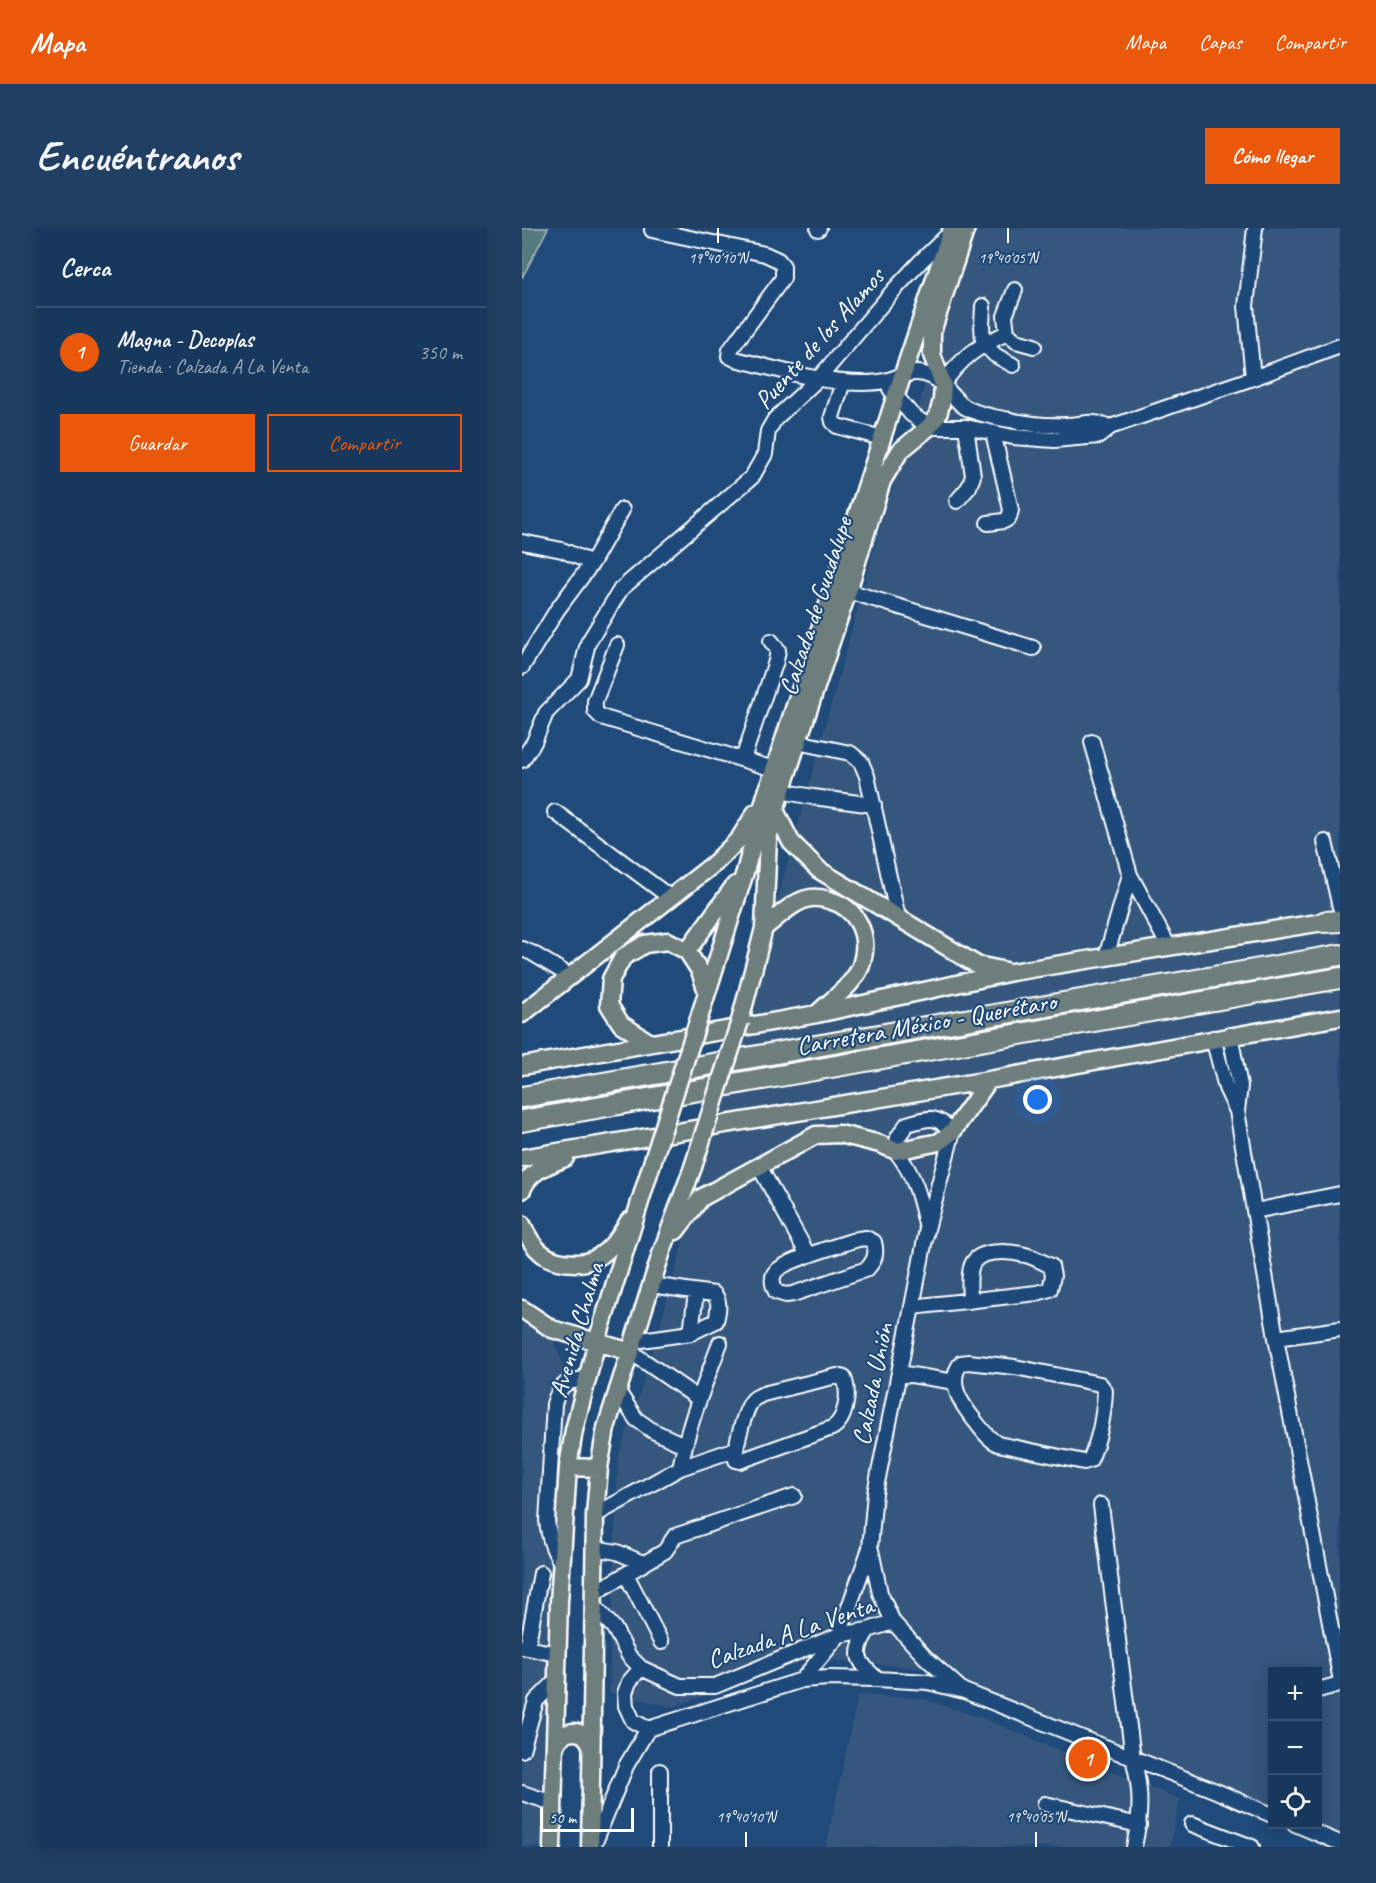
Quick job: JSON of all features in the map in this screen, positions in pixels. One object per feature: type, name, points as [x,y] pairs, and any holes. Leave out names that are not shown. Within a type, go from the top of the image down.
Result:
[{"type":"highway","name":"Carretera México - Querétaro","points":[[522,1097],[1340,955]]},
{"type":"highway","name":"Carretera México - Querétaro","points":[[522,1121],[1340,978]]},
{"type":"main road","name":"Calzada de Guadalupe","points":[[662,1251],[693,1167],[740,1021],[764,928],[774,769],[896,394],[957,230]]},
{"type":"main road","name":"Calzada de Guadalupe","points":[[699,1018],[745,872],[770,804],[781,791],[882,481],[900,451],[929,427],[938,415],[943,384],[932,355],[932,332],[957,230]]},
{"type":"main road","points":[[522,1014],[715,863],[770,804],[791,842],[819,870],[977,965],[1012,972]]},
{"type":"main road","points":[[687,951],[745,872]]},
{"type":"main road","points":[[764,928],[795,904],[808,898],[823,898],[838,902],[850,910],[857,920],[862,930],[864,946],[862,963],[850,982],[817,1014]]},
{"type":"main road","points":[[522,1066],[817,1014],[1012,972],[1335,921]]},
{"type":"main road","points":[[648,1042],[621,1024],[609,1005],[610,979],[623,957],[645,944],[668,941],[687,951],[700,971],[707,992]]},
{"type":"main road","points":[[522,1158],[989,1080],[1340,1017]]},
{"type":"main road","name":"Avenida Chalma","points":[[552,1847],[555,1682],[561,1562],[568,1470],[574,1430],[597,1341],[699,1018]]},
{"type":"main road","points":[[592,1847],[594,1548],[599,1468],[606,1428],[617,1390],[662,1251],[701,1198],[816,1135],[840,1134],[880,1144],[896,1151],[939,1142],[953,1131],[989,1080]]},
{"type":"main road","points":[[522,1190],[524,1183],[538,1170],[588,1148]]},
{"type":"main road","points":[[522,1224],[529,1240],[543,1254],[559,1263],[581,1263],[598,1257],[615,1243],[641,1202]]},
{"type":"main road","points":[[522,1309],[552,1329],[597,1341],[632,1346]]},
{"type":"main road","points":[[568,1470],[599,1468]]},
{"type":"main road","points":[[555,1748],[563,1734],[574,1731],[583,1734],[590,1741],[591,1746]]},
{"type":"street","points":[[1253,378],[1246,306],[1255,228]]},
{"type":"street","points":[[652,230],[765,254],[778,260],[783,266],[783,278],[730,350],[729,356],[735,359],[843,382],[883,381],[915,372],[933,377],[964,406],[1012,421],[1066,425],[1096,422],[1110,427]]},
{"type":"street","name":"Puente de los Alamos","points":[[522,760],[534,742],[546,713],[579,680],[588,643],[621,588],[752,477],[765,454],[768,430],[775,419],[819,378],[901,283],[957,230]]},
{"type":"street","points":[[1015,290],[1005,316],[1007,333],[1016,340],[1034,346]]},
{"type":"street","points":[[983,306],[983,344],[995,355],[1012,365]]},
{"type":"street","points":[[943,384],[953,368],[983,344],[1007,333]]},
{"type":"street","points":[[883,381],[911,414],[929,427],[966,427],[1039,440],[1067,439],[1099,436],[1110,427],[1340,346]]},
{"type":"street","points":[[843,382],[832,417],[833,422],[837,426],[882,438]]},
{"type":"street","points":[[957,501],[969,488],[973,476],[966,427]]},
{"type":"street","points":[[988,524],[1009,518],[1011,510],[993,433]]},
{"type":"street","points":[[522,667],[557,610],[592,563],[622,510]]},
{"type":"street","points":[[522,542],[562,550],[592,563]]},
{"type":"street","points":[[848,591],[1033,648]]},
{"type":"street","points":[[743,759],[776,661],[778,650],[771,641]]},
{"type":"street","points":[[617,645],[595,701],[595,711],[601,717],[774,769]]},
{"type":"street","points":[[797,742],[850,753],[861,762],[874,805],[898,918]]},
{"type":"street","points":[[1092,742],[1130,875],[1169,947]]},
{"type":"street","points":[[781,791],[874,805]]},
{"type":"street","points":[[555,812],[671,898]]},
{"type":"street","points":[[1325,842],[1340,907]]},
{"type":"street","points":[[1106,957],[1130,875]]},
{"type":"street","points":[[522,949],[570,976]]},
{"type":"street","points":[[1221,1037],[1226,1088],[1237,1111],[1276,1338],[1340,1676]]},
{"type":"street","points":[[896,1151],[898,1137],[907,1124],[932,1118],[953,1131]]},
{"type":"street","name":"Calzada Unión","points":[[802,1680],[839,1635],[870,1548],[875,1492],[927,1229],[953,1131]]},
{"type":"street","name":"Calzada Unión","points":[[896,1151],[906,1164],[919,1191],[927,1229]]},
{"type":"street","points":[[759,1166],[808,1255]]},
{"type":"street","points":[[1255,1212],[1340,1194]]},
{"type":"street","points":[[866,1238],[874,1242],[876,1253],[872,1264],[867,1269],[786,1296],[776,1292],[772,1282],[773,1274],[778,1268],[808,1255],[866,1238]]},
{"type":"street","points":[[912,1306],[970,1301],[1037,1293],[1050,1288],[1053,1276],[1051,1266],[1019,1254],[984,1254],[975,1259],[970,1268],[970,1301]]},
{"type":"street","points":[[632,1346],[691,1333],[716,1321],[718,1298],[714,1294],[651,1285]]},
{"type":"street","points":[[691,1333],[696,1292]]},
{"type":"street","points":[[1276,1338],[1340,1329]]},
{"type":"street","points":[[680,1468],[684,1445],[720,1343]]},
{"type":"street","points":[[632,1346],[699,1400]]},
{"type":"street","points":[[961,1362],[969,1362],[1015,1367],[1100,1384],[1106,1391],[1105,1400],[1090,1460],[1084,1462],[998,1444],[990,1440],[958,1398],[955,1382],[961,1362]]},
{"type":"street","points":[[899,1373],[955,1382]]},
{"type":"street","points":[[837,1376],[844,1378],[847,1386],[843,1416],[839,1425],[740,1461],[735,1458],[736,1449],[748,1407],[753,1399],[763,1394],[837,1376]]},
{"type":"street","points":[[561,1562],[554,1552],[547,1521],[554,1404],[564,1384],[588,1379]]},
{"type":"street","points":[[617,1390],[636,1419],[653,1431],[684,1445]]},
{"type":"street","points":[[595,1515],[680,1468],[736,1449]]},
{"type":"street","points":[[550,1474],[568,1470]]},
{"type":"street","points":[[594,1600],[626,1574],[665,1551],[675,1536],[794,1496]]},
{"type":"street","points":[[1101,1505],[1133,1758],[1139,1781],[1139,1825],[1134,1847]]},
{"type":"street","points":[[594,1548],[617,1552],[643,1563]]},
{"type":"street","name":"Calzada Unión","points":[[870,1548],[880,1593],[893,1622],[926,1658],[964,1691]]},
{"type":"street","points":[[541,1574],[524,1647],[557,1654]]},
{"type":"street","points":[[626,1574],[661,1642]]},
{"type":"street","name":"Calzada A La Venta","points":[[594,1600],[614,1628],[629,1656],[641,1668],[680,1686],[715,1686],[839,1635],[868,1630],[893,1622]]},
{"type":"street","points":[[868,1630],[862,1639],[859,1661],[877,1678]]},
{"type":"street","points":[[592,1847],[626,1766],[648,1729],[633,1721],[626,1706],[625,1693],[629,1682],[641,1668]]},
{"type":"street","name":"Calzada A La Venta","points":[[648,1729],[802,1680],[877,1678],[928,1682],[964,1691],[1268,1813]]},
{"type":"street","points":[[522,1750],[536,1701],[555,1682]]},
{"type":"street","points":[[1322,1689],[1340,1684]]},
{"type":"street","points":[[657,1844],[660,1771]]},
{"type":"street","points":[[522,1793],[553,1803]]},
{"type":"street","points":[[1045,1804],[1139,1825]]},
{"type":"street","points":[[1192,1824],[1252,1847]]},
{"type":"street","points":[[1303,1829],[1325,1842],[1340,1844]]},
{"type":"shaded area","points":[[975,228],[1340,228],[1340,1842],[1309,1829],[1322,1829],[1322,1667],[1268,1667],[1268,1811],[936,1670],[811,1658],[673,1707],[609,1693],[618,1458],[651,1358],[883,516]]},
{"type":"shaded area","points":[[522,1316],[551,1335],[574,1390],[543,1847],[522,1847]]},
{"type":"shaded area","points":[[858,1695],[921,1698],[984,1719],[1180,1799],[1170,1847],[826,1847]]},
{"type":"green space","points":[[522,228],[548,228],[522,278]]},
{"type":"place","name":"Magna - Decoplas","points":[[1088,1759]]}]
